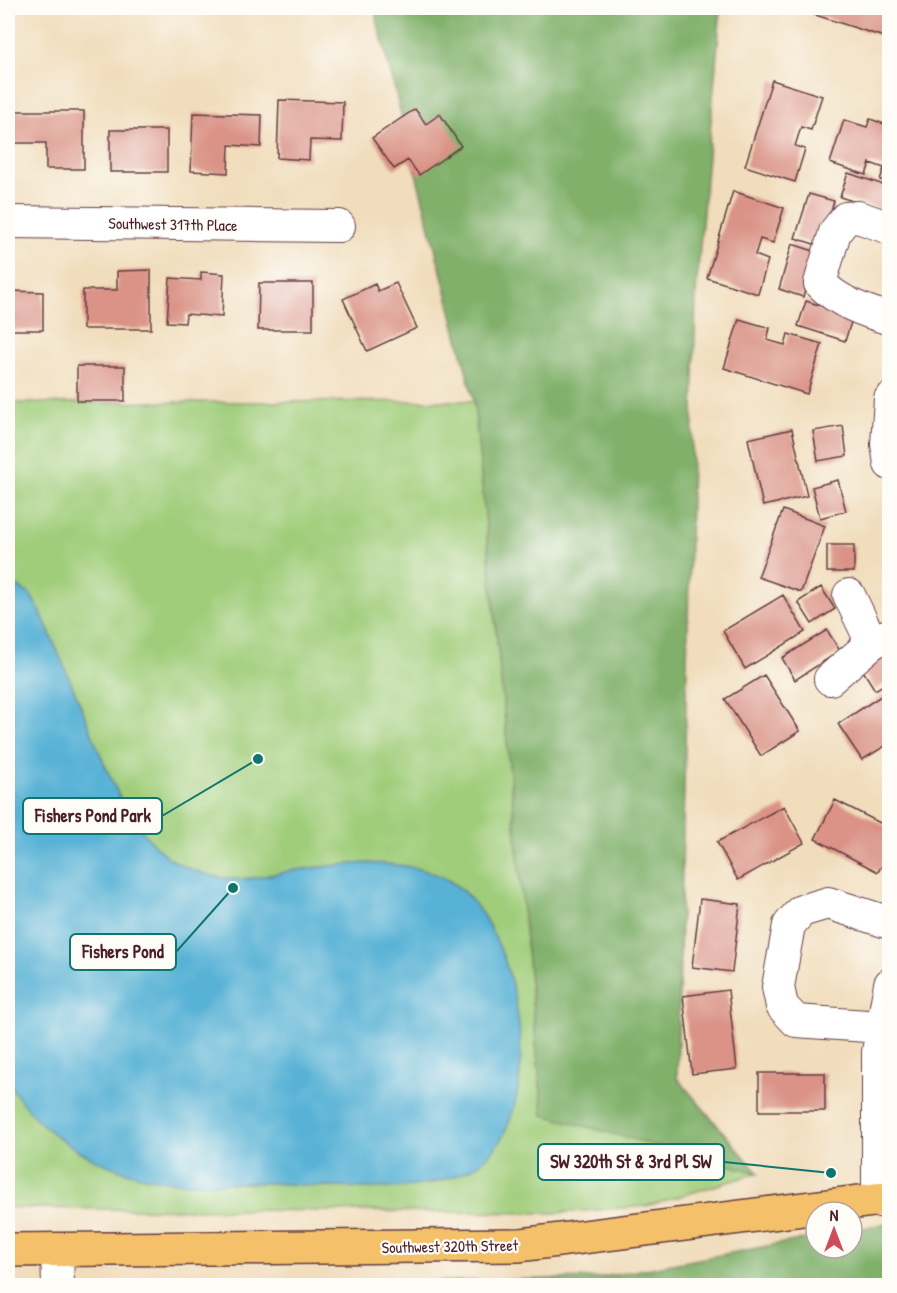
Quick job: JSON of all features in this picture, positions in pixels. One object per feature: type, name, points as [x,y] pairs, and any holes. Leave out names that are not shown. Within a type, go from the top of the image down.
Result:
[{"type":"main road","name":"Southwest 320th Street","points":[[8,1250],[520,1245],[884,1199]]},
{"type":"street","points":[[890,228],[858,217],[846,218],[834,232],[820,283],[831,294],[866,312],[890,319]]},
{"type":"street","name":"Southwest 317th Place","points":[[8,222],[339,226]]},
{"type":"street","points":[[890,399],[887,444],[890,464]]},
{"type":"street","points":[[830,679],[881,639],[849,595]]},
{"type":"street","points":[[881,1028],[796,1021],[782,1006],[778,987],[789,925],[801,911],[828,903],[890,923]]},
{"type":"street","points":[[884,1199],[876,1092],[881,1028],[890,984]]},
{"type":"street","points":[[57,1251],[58,1286]]},
{"type":"green space","points":[[374,8],[721,8],[696,292],[677,1078],[758,1173],[543,1115],[474,401]]},
{"type":"green space","points":[[474,401],[543,1114],[758,1173],[647,1206],[556,1213],[8,1208],[8,403]]},
{"type":"green space","points":[[889,1223],[889,1285],[247,1285],[598,1278],[804,1239],[804,1260],[864,1260],[864,1228]]},
{"type":"water","points":[[8,581],[30,594],[40,611],[108,773],[127,809],[152,842],[175,862],[213,876],[232,879],[248,879],[290,871],[352,864],[407,866],[442,877],[469,898],[492,931],[508,972],[518,1017],[520,1063],[514,1106],[499,1142],[474,1167],[452,1177],[427,1184],[401,1187],[345,1188],[267,1183],[176,1182],[127,1172],[103,1163],[58,1137],[22,1102],[8,1081]]},
{"type":"building","points":[[804,8],[890,8],[890,30],[887,38],[803,11]]},
{"type":"building","points":[[772,80],[822,96],[811,130],[801,127],[795,146],[805,149],[795,182],[745,166]]},
{"type":"building","points":[[279,100],[343,102],[342,141],[310,140],[309,160],[277,158]]},
{"type":"building","points":[[415,109],[426,124],[440,114],[461,146],[419,175],[408,160],[394,169],[372,138]]},
{"type":"building","points":[[12,111],[84,111],[84,169],[46,169],[46,143],[12,143]]},
{"type":"building","points":[[193,113],[262,115],[261,147],[229,145],[228,173],[191,171]]},
{"type":"building","points":[[870,119],[890,126],[890,183],[880,180],[884,168],[870,163],[866,175],[830,163],[844,120],[867,127]]},
{"type":"building","points":[[110,130],[167,130],[167,172],[110,172]]},
{"type":"building","points":[[848,173],[890,187],[884,211],[840,197]]},
{"type":"building","points":[[733,191],[784,208],[773,243],[760,239],[755,255],[768,260],[758,294],[707,278]]},
{"type":"building","points":[[809,194],[834,201],[820,246],[795,238]]},
{"type":"building","points":[[792,244],[817,252],[803,297],[779,289]]},
{"type":"building","points":[[151,270],[151,329],[83,329],[83,290],[117,290],[117,271]]},
{"type":"building","points":[[201,272],[224,274],[222,317],[186,314],[185,323],[167,322],[170,278],[201,280]]},
{"type":"building","points":[[259,283],[313,283],[313,330],[258,330]]},
{"type":"building","points":[[396,283],[417,328],[367,351],[343,299],[375,284],[378,291]]},
{"type":"building","points":[[8,291],[43,292],[43,330],[8,330]]},
{"type":"building","points":[[806,301],[853,316],[845,341],[798,326]]},
{"type":"building","points":[[739,319],[770,328],[767,340],[785,345],[788,334],[822,344],[807,394],[724,368]]},
{"type":"building","points":[[77,366],[125,366],[125,401],[77,401]]},
{"type":"building","points":[[843,426],[847,456],[818,461],[813,431]]},
{"type":"building","points":[[792,429],[807,496],[763,506],[748,439]]},
{"type":"building","points":[[838,480],[846,511],[820,518],[812,487]]},
{"type":"building","points":[[783,510],[825,526],[801,592],[758,577]]},
{"type":"building","points":[[827,545],[854,545],[854,572],[827,572]]},
{"type":"building","points":[[821,587],[835,609],[812,624],[798,602]]},
{"type":"building","points":[[783,595],[805,632],[745,669],[723,631]]},
{"type":"building","points":[[827,630],[840,651],[795,680],[782,658]]},
{"type":"building","points":[[890,648],[890,681],[875,690],[860,666]]},
{"type":"building","points":[[764,675],[800,731],[761,756],[725,699]]},
{"type":"building","points":[[890,690],[890,743],[862,760],[838,724]]},
{"type":"building","points":[[835,800],[890,828],[890,851],[878,872],[815,839]]},
{"type":"building","points":[[784,806],[804,843],[738,880],[717,842]]},
{"type":"building","points":[[700,899],[740,904],[732,972],[692,967]]},
{"type":"building","points":[[728,990],[737,1069],[692,1074],[683,996]]},
{"type":"building","points":[[759,1073],[825,1073],[825,1111],[759,1111]]},
{"type":"place","name":"Fishers Pond Park","points":[[258,759]]},
{"type":"place","name":"Fishers Pond","points":[[233,888]]},
{"type":"place","name":"SW 320th St & 3rd Pl SW","points":[[831,1173]]}]
